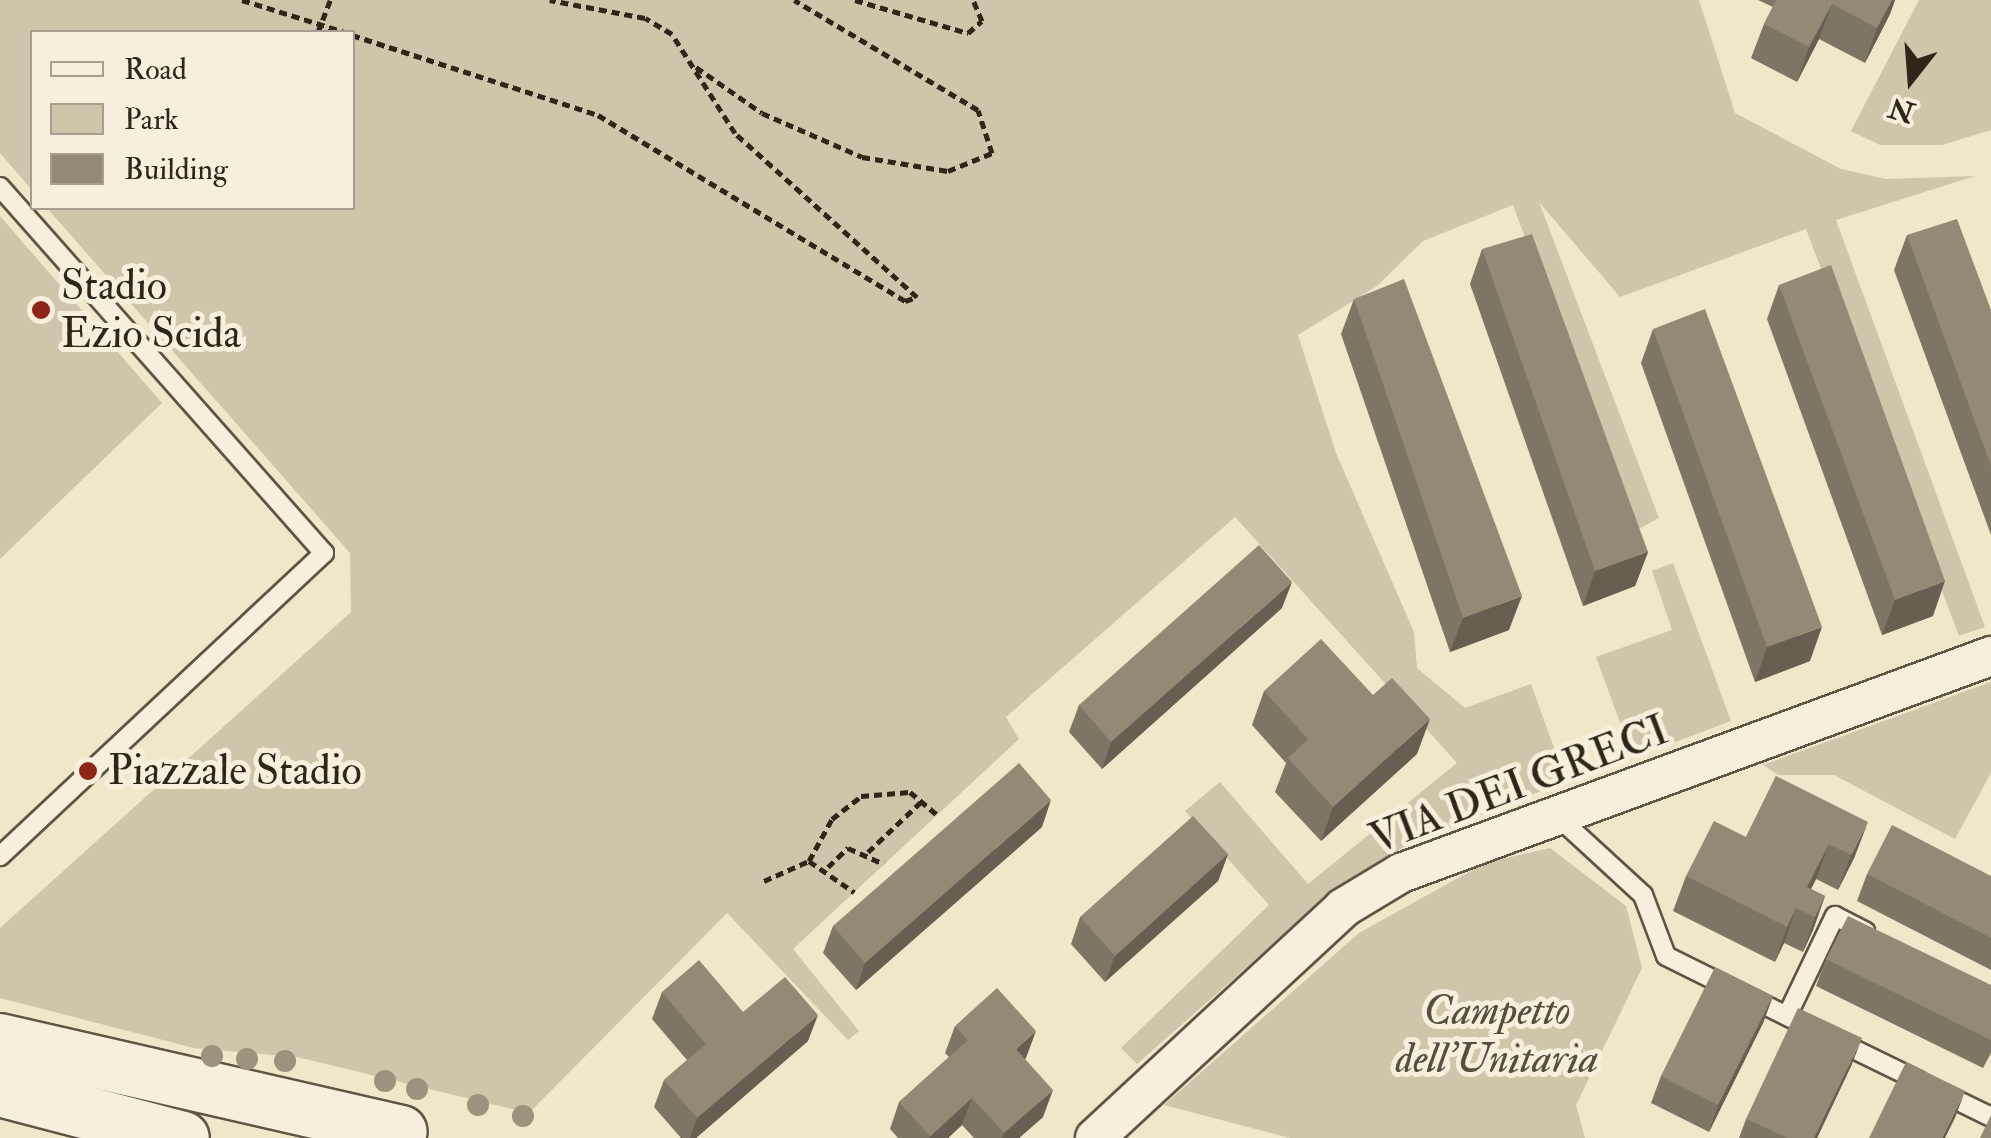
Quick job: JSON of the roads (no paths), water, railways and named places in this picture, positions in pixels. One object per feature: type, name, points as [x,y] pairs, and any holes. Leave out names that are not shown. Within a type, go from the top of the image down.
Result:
[{"type":"street","name":"VIA DEI GRECI","points":[[1094,1138],[1343,908],[1401,873],[1991,656]]},
{"type":"street","points":[[0,1040],[397,1136]]},
{"type":"street","points":[[0,1090],[183,1138]]},
{"type":"lane","points":[[0,187],[324,553],[0,856]]},
{"type":"lane","points":[[1556,815],[1643,895],[1666,956],[1991,1117]]},
{"type":"lane","points":[[1787,1016],[1835,916],[1887,942]]},
{"type":"place","name":"Stadio Ezio Scida","points":[[41,310]]},
{"type":"place","name":"Piazzale Stadio","points":[[88,771]]},
{"type":"park label","name":"Campetto dell'Unitaria","points":[[1497,1035]]}]
